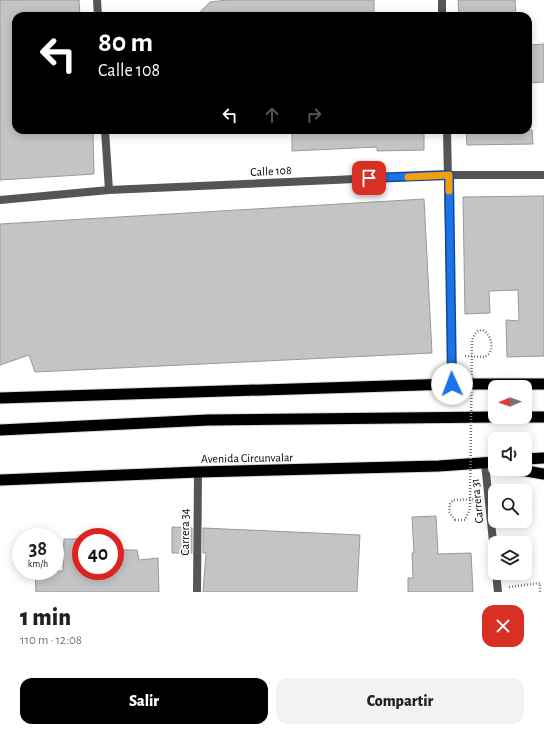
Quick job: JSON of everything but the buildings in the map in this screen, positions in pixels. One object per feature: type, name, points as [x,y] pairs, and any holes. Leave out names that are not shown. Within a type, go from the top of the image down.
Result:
[{"type":"highway","points":[[0,398],[452,384],[544,384]]},
{"type":"highway","points":[[0,430],[208,420],[488,417]]},
{"type":"highway","points":[[532,417],[544,417]]},
{"type":"highway","points":[[532,459],[544,458]]},
{"type":"highway","name":"Avenida Circunvalar","points":[[0,480],[488,463]]},
{"type":"highway","points":[[532,472],[544,474]]},
{"type":"street","points":[[97,0],[98,12]]},
{"type":"street","points":[[442,0],[442,12]]},
{"type":"street","points":[[105,134],[108,190]]},
{"type":"street","points":[[447,134],[452,384]]},
{"type":"street","name":"Calle 108","points":[[0,200],[108,190],[449,175],[544,175]]},
{"type":"street","name":"Carrera 34","points":[[197,592],[198,472]]},
{"type":"street","points":[[497,580],[498,590]]},
{"type":"path","points":[[451,354],[472,356],[485,357],[492,349],[492,341],[488,334],[483,330],[479,330],[474,334],[472,341],[472,356],[470,499],[470,509],[466,520],[455,520],[449,512],[453,500],[460,499],[470,499],[488,499]]},
{"type":"path","points":[[498,590],[540,583],[540,592]]},
{"type":"slow traffic","points":[[408,177],[449,175],[449,191]]},
{"type":"route","points":[[369,178],[449,175],[452,384]]}]
